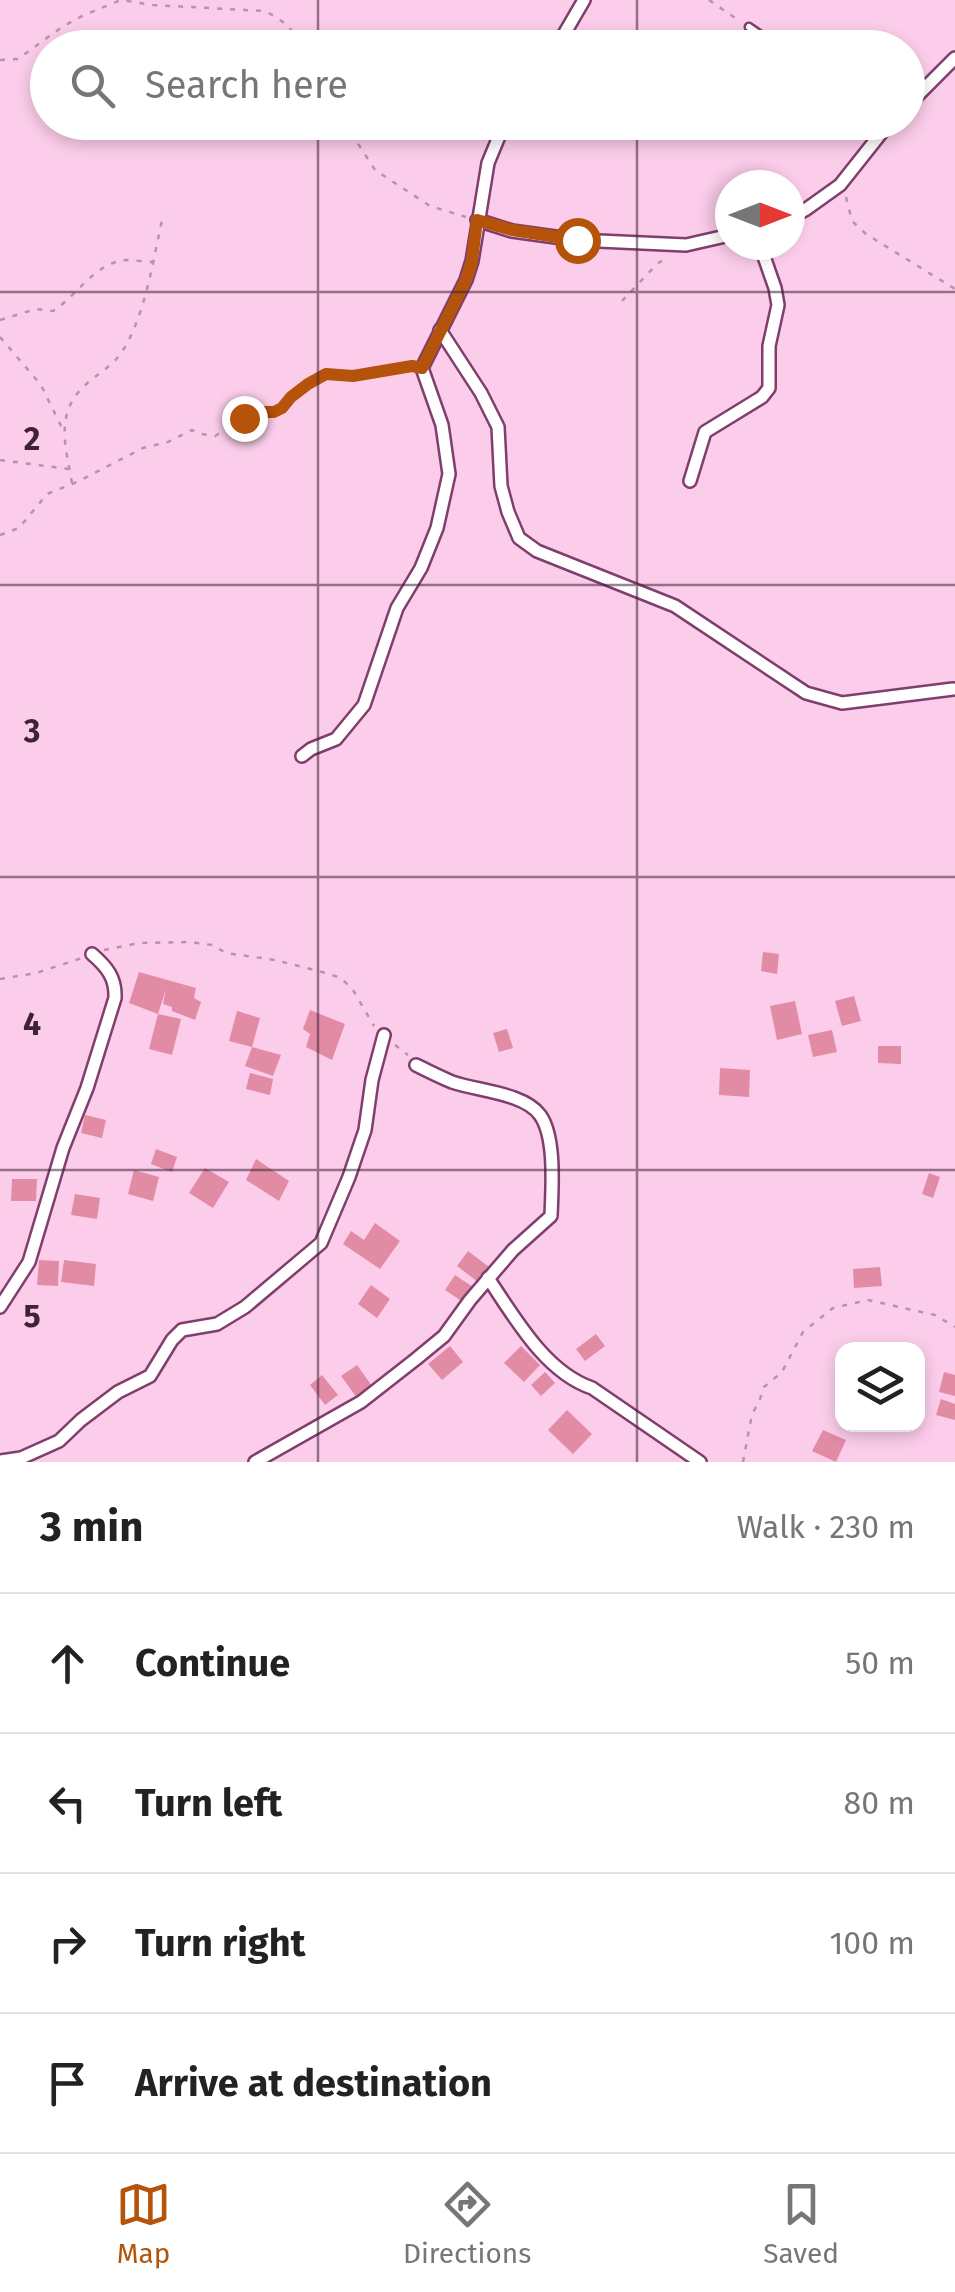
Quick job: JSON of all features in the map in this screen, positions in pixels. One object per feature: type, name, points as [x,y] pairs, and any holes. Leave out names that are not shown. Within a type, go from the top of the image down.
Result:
[{"type":"street","points":[[566,30],[584,0]]},
{"type":"street","points":[[925,88],[955,58]]},
{"type":"street","points":[[302,756],[311,748],[336,739],[364,705],[397,608],[421,568],[438,528],[449,474],[442,425],[422,368],[466,280],[488,163],[498,140]]},
{"type":"street","points":[[805,209],[844,180],[876,140]]},
{"type":"street","points":[[477,220],[577,240],[686,245],[715,238]]},
{"type":"street","points":[[690,481],[705,432],[762,397],[769,388],[769,346],[778,304],[765,260]]},
{"type":"street","points":[[440,330],[498,427],[501,486],[519,538],[537,550],[675,606],[806,692],[842,703],[954,689]]},
{"type":"street","points":[[0,1307],[29,1262],[62,1148],[87,1088],[115,998],[116,985],[107,966],[92,954]]},
{"type":"street","points":[[0,1461],[21,1458],[59,1441],[118,1392],[150,1376],[182,1330],[217,1324],[245,1308],[321,1243],[365,1130],[372,1080],[384,1036]]},
{"type":"street","points":[[254,1462],[361,1402],[444,1336],[488,1278],[551,1216],[551,1159],[540,1115],[530,1104],[514,1097],[450,1081],[416,1065]]},
{"type":"street","points":[[488,1278],[516,1319],[562,1372],[700,1462]]},
{"type":"lane","points":[[749,27],[753,30]]},
{"type":"path","points":[[58,30],[121,0],[264,11],[278,16],[292,30]]},
{"type":"path","points":[[710,0],[749,27]]},
{"type":"path","points":[[0,60],[18,59],[30,50]]},
{"type":"path","points":[[355,140],[374,170],[430,206],[477,220]]},
{"type":"path","points":[[844,180],[852,221],[866,234],[955,289]]},
{"type":"path","points":[[72,484],[64,434],[66,411],[83,388],[105,372],[122,351],[148,287],[162,220]]},
{"type":"path","points":[[622,301],[657,264],[686,245]]},
{"type":"path","points":[[0,320],[36,309],[53,311],[104,267],[125,260],[153,262]]},
{"type":"path","points":[[0,337],[41,385],[64,434]]},
{"type":"path","points":[[0,535],[19,528],[46,494],[142,448],[168,442],[192,430],[214,436],[257,412],[274,412],[326,374],[353,376],[412,366],[422,368]]},
{"type":"path","points":[[0,460],[70,469]]},
{"type":"path","points":[[0,979],[36,973],[115,946],[189,942],[212,945],[226,953],[276,960],[341,978],[353,990],[376,1029],[416,1065]]},
{"type":"path","points":[[742,1462],[752,1414],[764,1387],[782,1372],[804,1332],[833,1308],[868,1300],[935,1315],[955,1327]]},
{"type":"building","points":[[763,952],[779,954],[777,974],[761,971]]},
{"type":"building","points":[[139,972],[196,988],[194,998],[201,1002],[195,1020],[163,1004],[166,989],[158,1014],[129,1003]]},
{"type":"building","points":[[854,996],[861,1021],[842,1026],[835,1001]]},
{"type":"building","points":[[795,1001],[802,1034],[777,1040],[770,1006]]},
{"type":"building","points":[[310,1010],[345,1024],[332,1060],[306,1047],[310,1034],[303,1029]]},
{"type":"building","points":[[237,1011],[260,1018],[252,1047],[229,1041]]},
{"type":"building","points":[[158,1014],[181,1019],[172,1055],[149,1049]]},
{"type":"building","points":[[507,1029],[513,1048],[499,1052],[493,1033]]},
{"type":"building","points":[[832,1030],[837,1052],[813,1057],[808,1035]]},
{"type":"building","points":[[878,1046],[901,1046],[901,1064],[878,1063]]},
{"type":"building","points":[[252,1047],[281,1055],[273,1076],[245,1066]]},
{"type":"building","points":[[720,1068],[750,1070],[749,1097],[719,1095]]},
{"type":"building","points":[[250,1073],[273,1079],[270,1095],[246,1089]]},
{"type":"building","points":[[85,1115],[106,1120],[102,1138],[81,1133]]},
{"type":"building","points":[[156,1149],[177,1157],[172,1172],[151,1164]]},
{"type":"building","points":[[256,1159],[289,1181],[279,1201],[246,1180]]},
{"type":"building","points":[[205,1168],[229,1182],[213,1208],[189,1193]]},
{"type":"building","points":[[134,1170],[159,1177],[153,1201],[128,1194]]},
{"type":"building","points":[[929,1173],[940,1177],[933,1198],[922,1194]]},
{"type":"building","points":[[12,1179],[37,1179],[36,1201],[11,1201]]},
{"type":"building","points":[[75,1194],[100,1198],[97,1219],[71,1215]]},
{"type":"building","points":[[375,1223],[400,1241],[380,1269],[343,1244],[351,1231],[364,1240]]},
{"type":"building","points":[[468,1251],[489,1267],[478,1282],[457,1266]]},
{"type":"building","points":[[39,1260],[59,1261],[58,1286],[37,1285]]},
{"type":"building","points":[[64,1260],[96,1264],[94,1286],[61,1282]]},
{"type":"building","points":[[880,1267],[882,1286],[854,1288],[853,1269]]},
{"type":"building","points":[[455,1275],[473,1287],[463,1302],[445,1290]]},
{"type":"building","points":[[371,1285],[390,1299],[377,1318],[358,1304]]},
{"type":"building","points":[[596,1334],[605,1346],[585,1361],[576,1349]]},
{"type":"building","points":[[450,1346],[463,1362],[442,1380],[428,1364]]},
{"type":"building","points":[[521,1346],[540,1365],[524,1382],[504,1363]]},
{"type":"building","points":[[357,1365],[372,1386],[357,1398],[341,1376]]},
{"type":"building","points":[[545,1372],[555,1383],[541,1396],[531,1385]]},
{"type":"building","points":[[944,1372],[955,1375],[955,1396],[939,1392]]},
{"type":"building","points":[[322,1375],[338,1395],[325,1405],[310,1385]]},
{"type":"building","points":[[941,1399],[955,1404],[955,1420],[936,1415]]},
{"type":"building","points":[[567,1410],[592,1434],[573,1454],[548,1430]]},
{"type":"building","points":[[823,1430],[846,1440],[836,1462],[812,1451]]},
{"type":"route","points":[[244,418],[282,408],[291,397],[326,374],[353,376],[412,366],[422,368],[466,280],[477,220],[577,240]]}]
